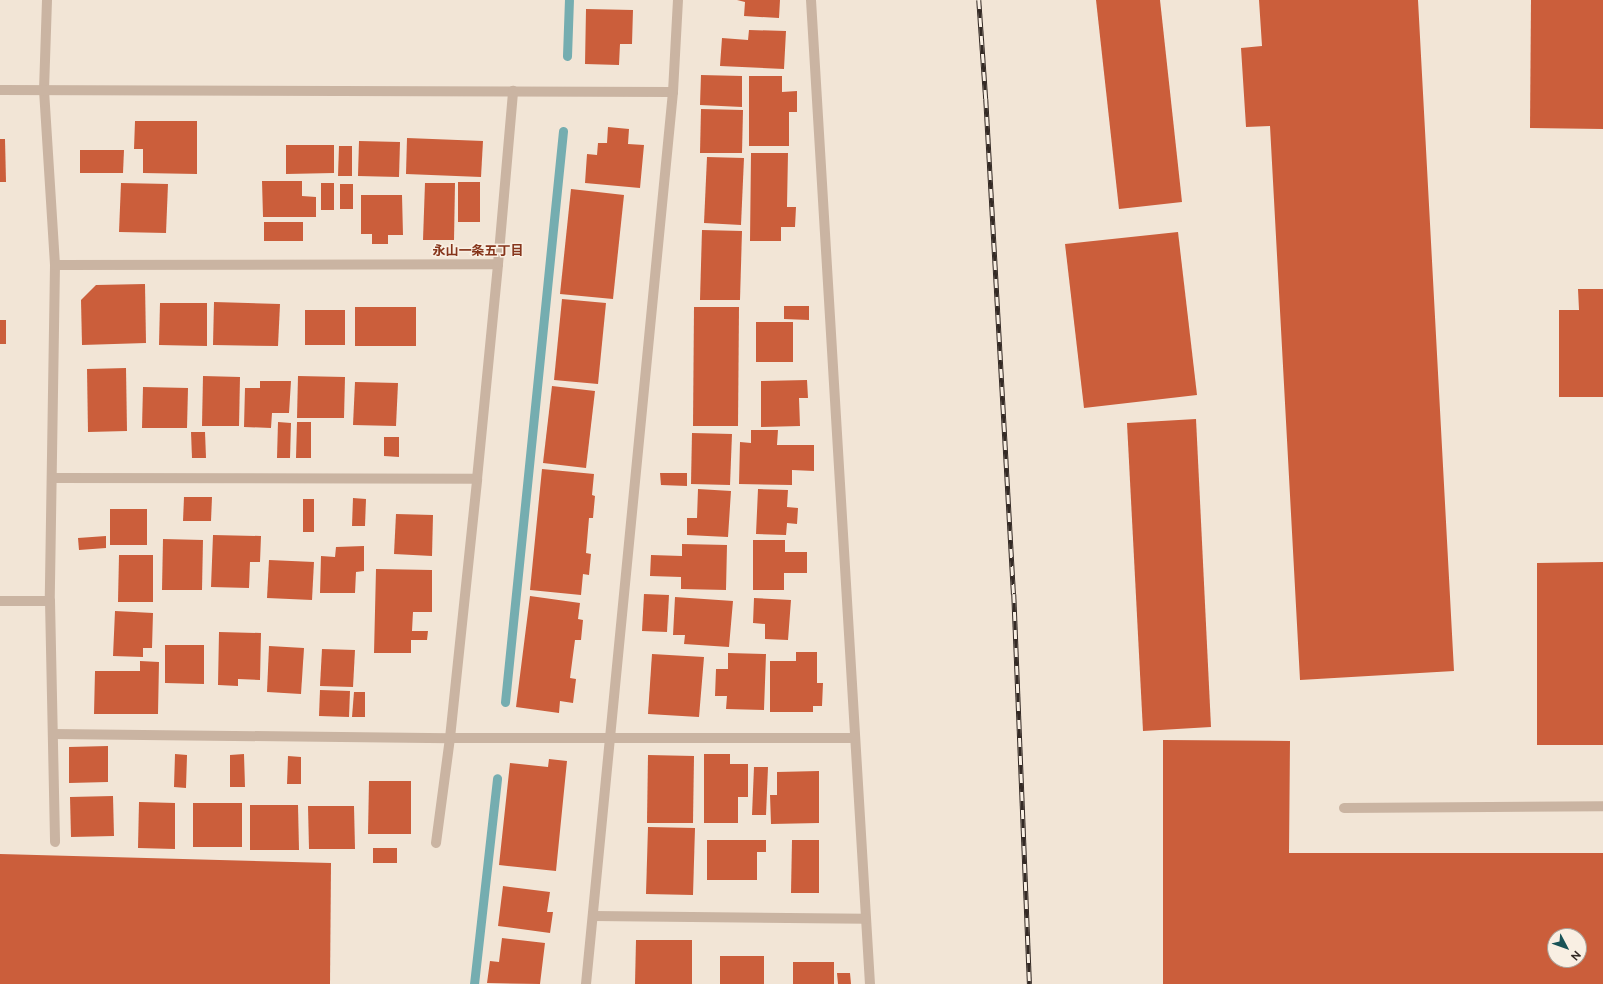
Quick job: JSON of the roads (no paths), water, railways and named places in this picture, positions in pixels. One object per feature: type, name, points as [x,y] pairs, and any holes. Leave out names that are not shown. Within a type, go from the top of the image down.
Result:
[{"type":"street","points":[[47,0],[44,90],[56,265],[50,601],[55,842]]},
{"type":"street","points":[[586,984],[612,738],[673,92],[678,0]]},
{"type":"street","points":[[811,0],[870,984]]},
{"type":"street","points":[[0,90],[673,92]]},
{"type":"street","points":[[436,843],[450,738],[498,264],[513,91]]},
{"type":"street","points":[[56,265],[498,264]]},
{"type":"street","points":[[52,478],[476,479]]},
{"type":"street","points":[[0,601],[50,601]]},
{"type":"street","points":[[53,734],[450,738],[855,738]]},
{"type":"street","points":[[1344,808],[1603,806]]},
{"type":"street","points":[[594,916],[866,919]]},
{"type":"waterway","points":[[567,56],[569,0]]},
{"type":"waterway","points":[[505,702],[563,131]]},
{"type":"waterway","points":[[474,984],[497,778]]},
{"type":"railway","points":[[979,0],[1014,594],[1030,984]]},
{"type":"district","name":"永山一条五丁目","points":[[478,251]]}]
